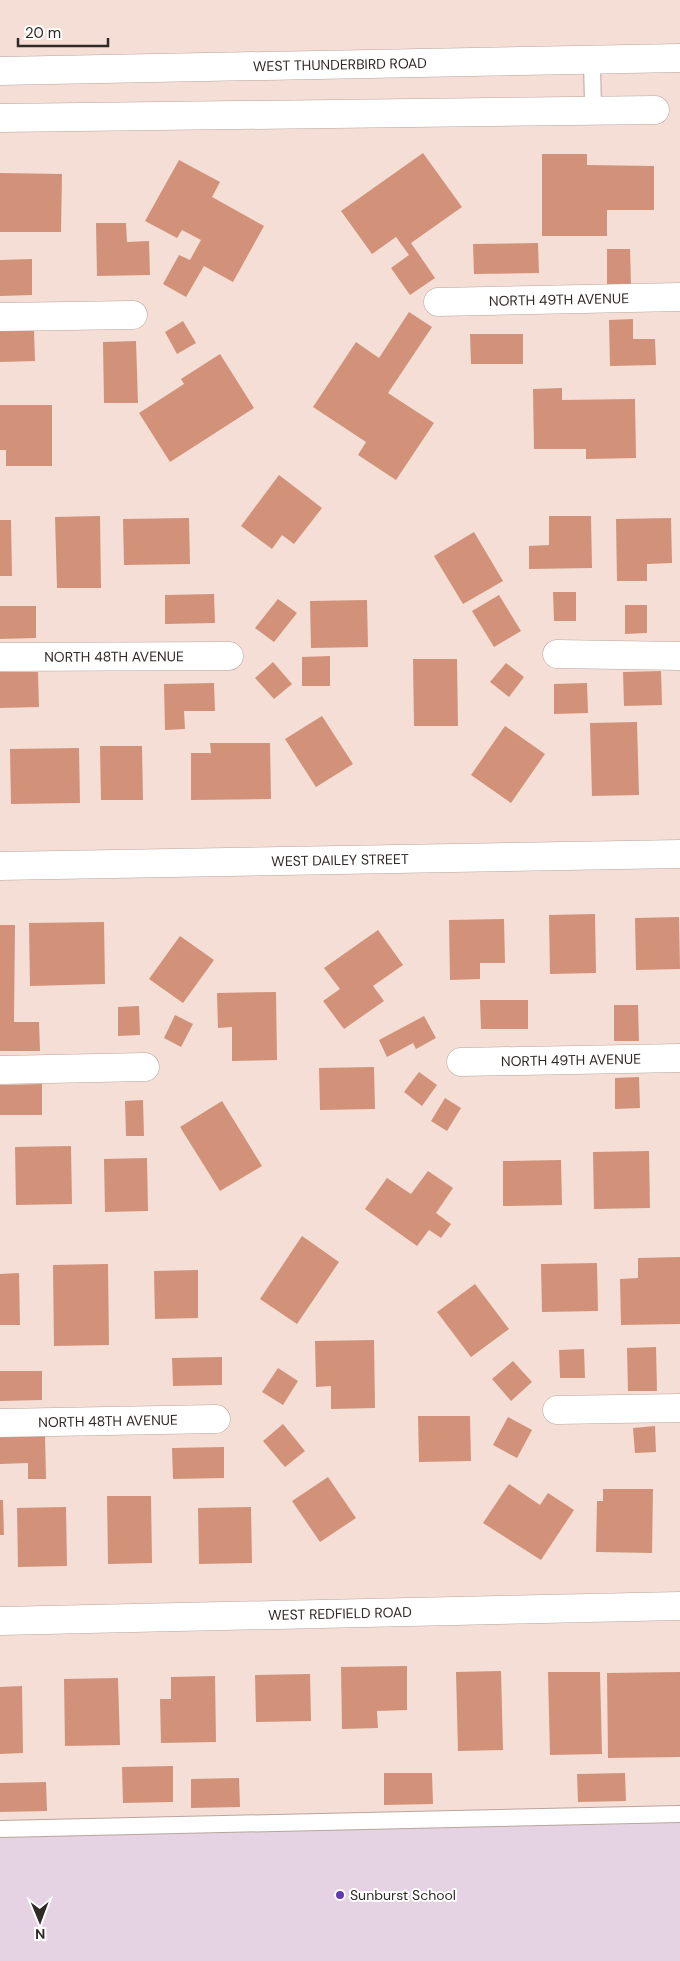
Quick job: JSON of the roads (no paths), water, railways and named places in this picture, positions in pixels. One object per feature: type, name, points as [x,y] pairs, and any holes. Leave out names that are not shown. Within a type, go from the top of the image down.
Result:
[{"type":"street","name":"WEST THUNDERBIRD ROAD","points":[[0,71],[680,58]]},
{"type":"street","points":[[0,118],[655,110]]},
{"type":"street","name":"NORTH 49TH AVENUE","points":[[438,302],[680,297]]},
{"type":"street","points":[[0,317],[133,315]]},
{"type":"street","points":[[556,654],[680,656]]},
{"type":"street","name":"NORTH 48TH AVENUE","points":[[0,657],[229,656]]},
{"type":"street","name":"WEST DAILEY STREET","points":[[0,866],[680,854]]},
{"type":"street","name":"NORTH 49TH AVENUE","points":[[461,1062],[680,1058]]},
{"type":"street","points":[[0,1070],[145,1067]]},
{"type":"street","points":[[557,1410],[680,1408]]},
{"type":"street","name":"NORTH 48TH AVENUE","points":[[0,1423],[216,1420]]},
{"type":"street","name":"WEST REDFIELD ROAD","points":[[0,1621],[680,1606]]},
{"type":"lane","points":[[592,60],[593,110]]},
{"type":"lane","points":[[0,1829],[680,1814]]},
{"type":"place","name":"Sunburst School","points":[[340,1895]]}]
